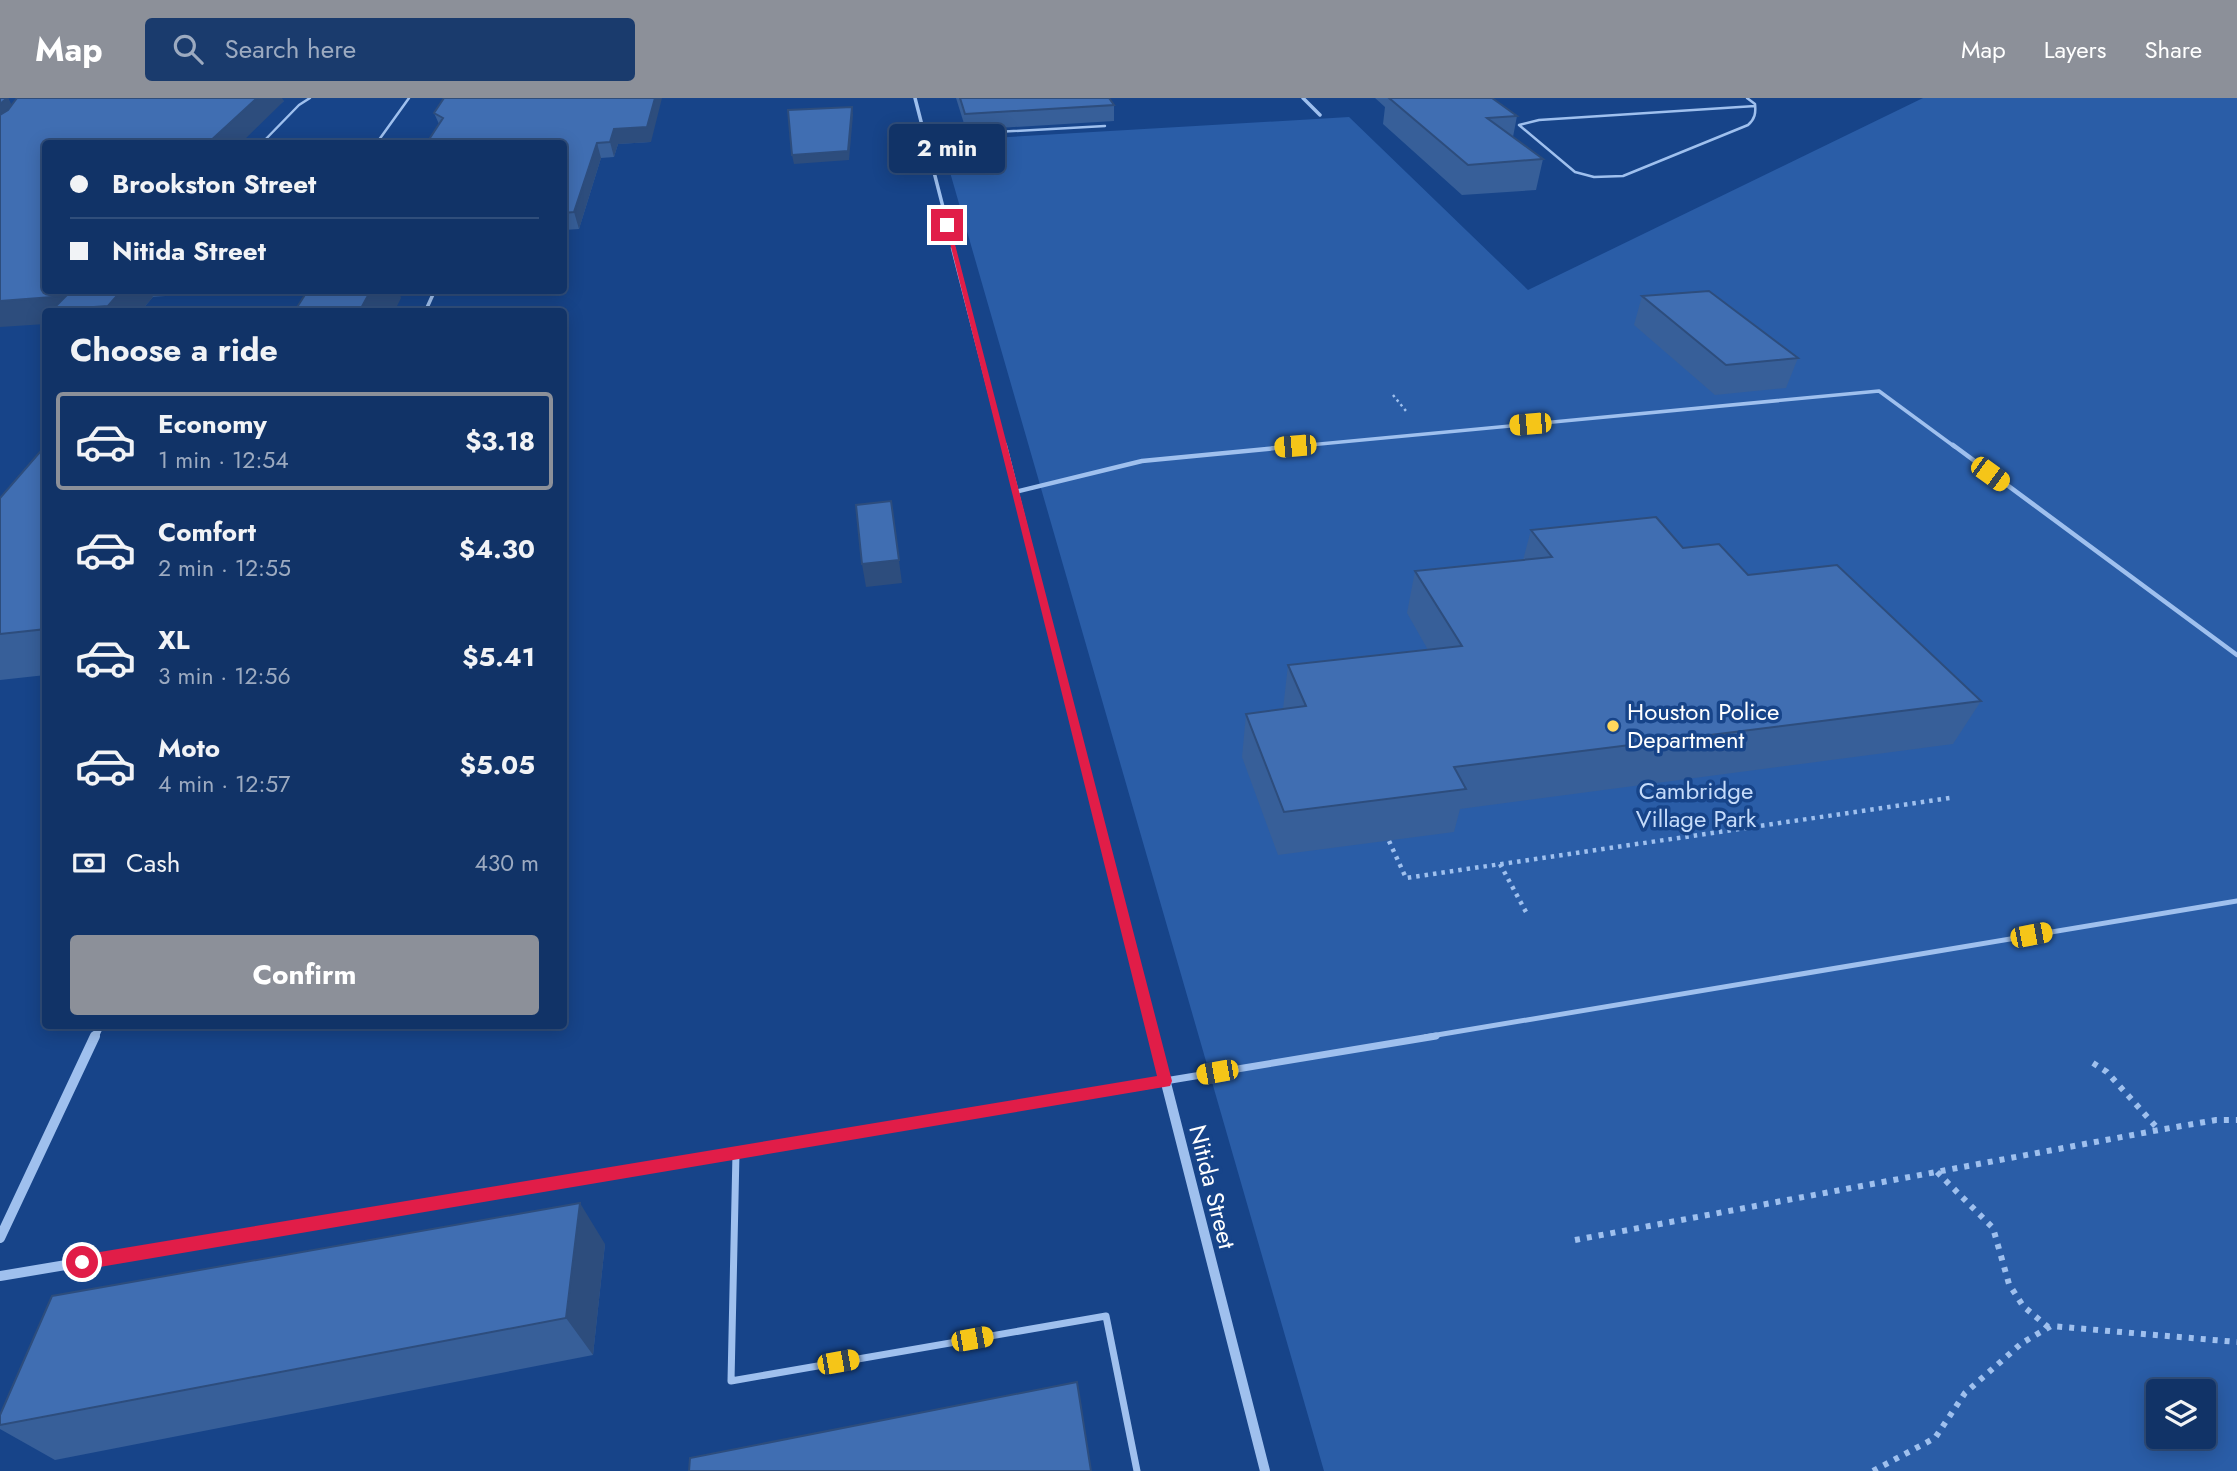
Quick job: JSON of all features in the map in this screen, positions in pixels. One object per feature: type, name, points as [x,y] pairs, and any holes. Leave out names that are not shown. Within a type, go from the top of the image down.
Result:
[{"type":"street","name":"Nitida Street","points":[[915,98],[1265,1471]]},
{"type":"street","points":[[1303,98],[1320,115]]},
{"type":"street","points":[[0,1238],[99,1029]]},
{"type":"street","points":[[0,1276],[1165,1081]]},
{"type":"lane","points":[[265,140],[299,105],[310,98]]},
{"type":"lane","points":[[379,140],[409,98]]},
{"type":"lane","points":[[1747,98],[1755,106],[1754,120],[1748,125],[1623,176],[1609,178],[1575,172],[1519,125],[1539,120],[1755,106]]},
{"type":"lane","points":[[924,136],[1105,126]]},
{"type":"lane","points":[[1015,492],[1142,461],[1879,391],[2237,655]]},
{"type":"lane","points":[[1165,1081],[2237,901]]},
{"type":"lane","points":[[736,1153],[731,1381],[1106,1316],[1137,1471]]},
{"type":"path","points":[[1389,841],[1406,878],[1950,798]]},
{"type":"path","points":[[1500,864],[1526,912]]},
{"type":"path","points":[[2093,1063],[2108,1072],[2159,1130]]},
{"type":"path","points":[[1575,1240],[2159,1130],[2216,1120],[2237,1120]]},
{"type":"path","points":[[1937,1172],[1993,1228],[2009,1284],[2023,1306],[2048,1327],[2237,1342]]},
{"type":"path","points":[[1873,1471],[1936,1438],[1965,1393],[2022,1343],[2048,1327]]},
{"type":"green space","name":"Cambridge Village Park","points":[[1923,98],[2237,98],[2237,1471],[1324,1471],[941,141],[1349,117],[1528,290]]},
{"type":"building","points":[[17,98],[257,98],[211,140],[42,140],[42,294],[118,294],[108,306],[80,308],[54,308],[66,296],[0,301],[0,115],[8,110]]},
{"type":"building","points":[[444,98],[655,98],[647,127],[614,129],[610,142],[597,143],[574,212],[567,213],[567,140],[429,140],[443,118],[434,113]]},
{"type":"building","points":[[960,98],[1109,98],[1114,105],[965,114]]},
{"type":"building","points":[[1389,98],[1492,98],[1517,116],[1487,118],[1543,159],[1468,165]]},
{"type":"building","points":[[852,107],[848,151],[792,155],[788,110]]},
{"type":"building","points":[[1709,291],[1798,358],[1726,365],[1642,296]]},
{"type":"building","points":[[305,294],[369,294],[361,308],[297,308]]},
{"type":"building","points":[[42,450],[42,629],[0,634],[0,498]]},
{"type":"building","points":[[891,501],[899,560],[862,564],[856,505]]},
{"type":"building","name":"Houston Police Department","points":[[1656,517],[1683,548],[1719,544],[1748,575],[1837,565],[1981,701],[1454,767],[1466,789],[1284,812],[1246,714],[1306,706],[1288,665],[1462,646],[1415,571],[1552,557],[1531,530]]},
{"type":"building","points":[[580,1203],[566,1318],[0,1425],[0,1415],[52,1296]]},
{"type":"building","points":[[1077,1382],[1091,1471],[689,1471],[690,1458]]},
{"type":"place","name":"Houston Police Department","points":[[1613,726]]},
{"type":"route","points":[[82,1262],[1165,1081],[947,225]]}]
